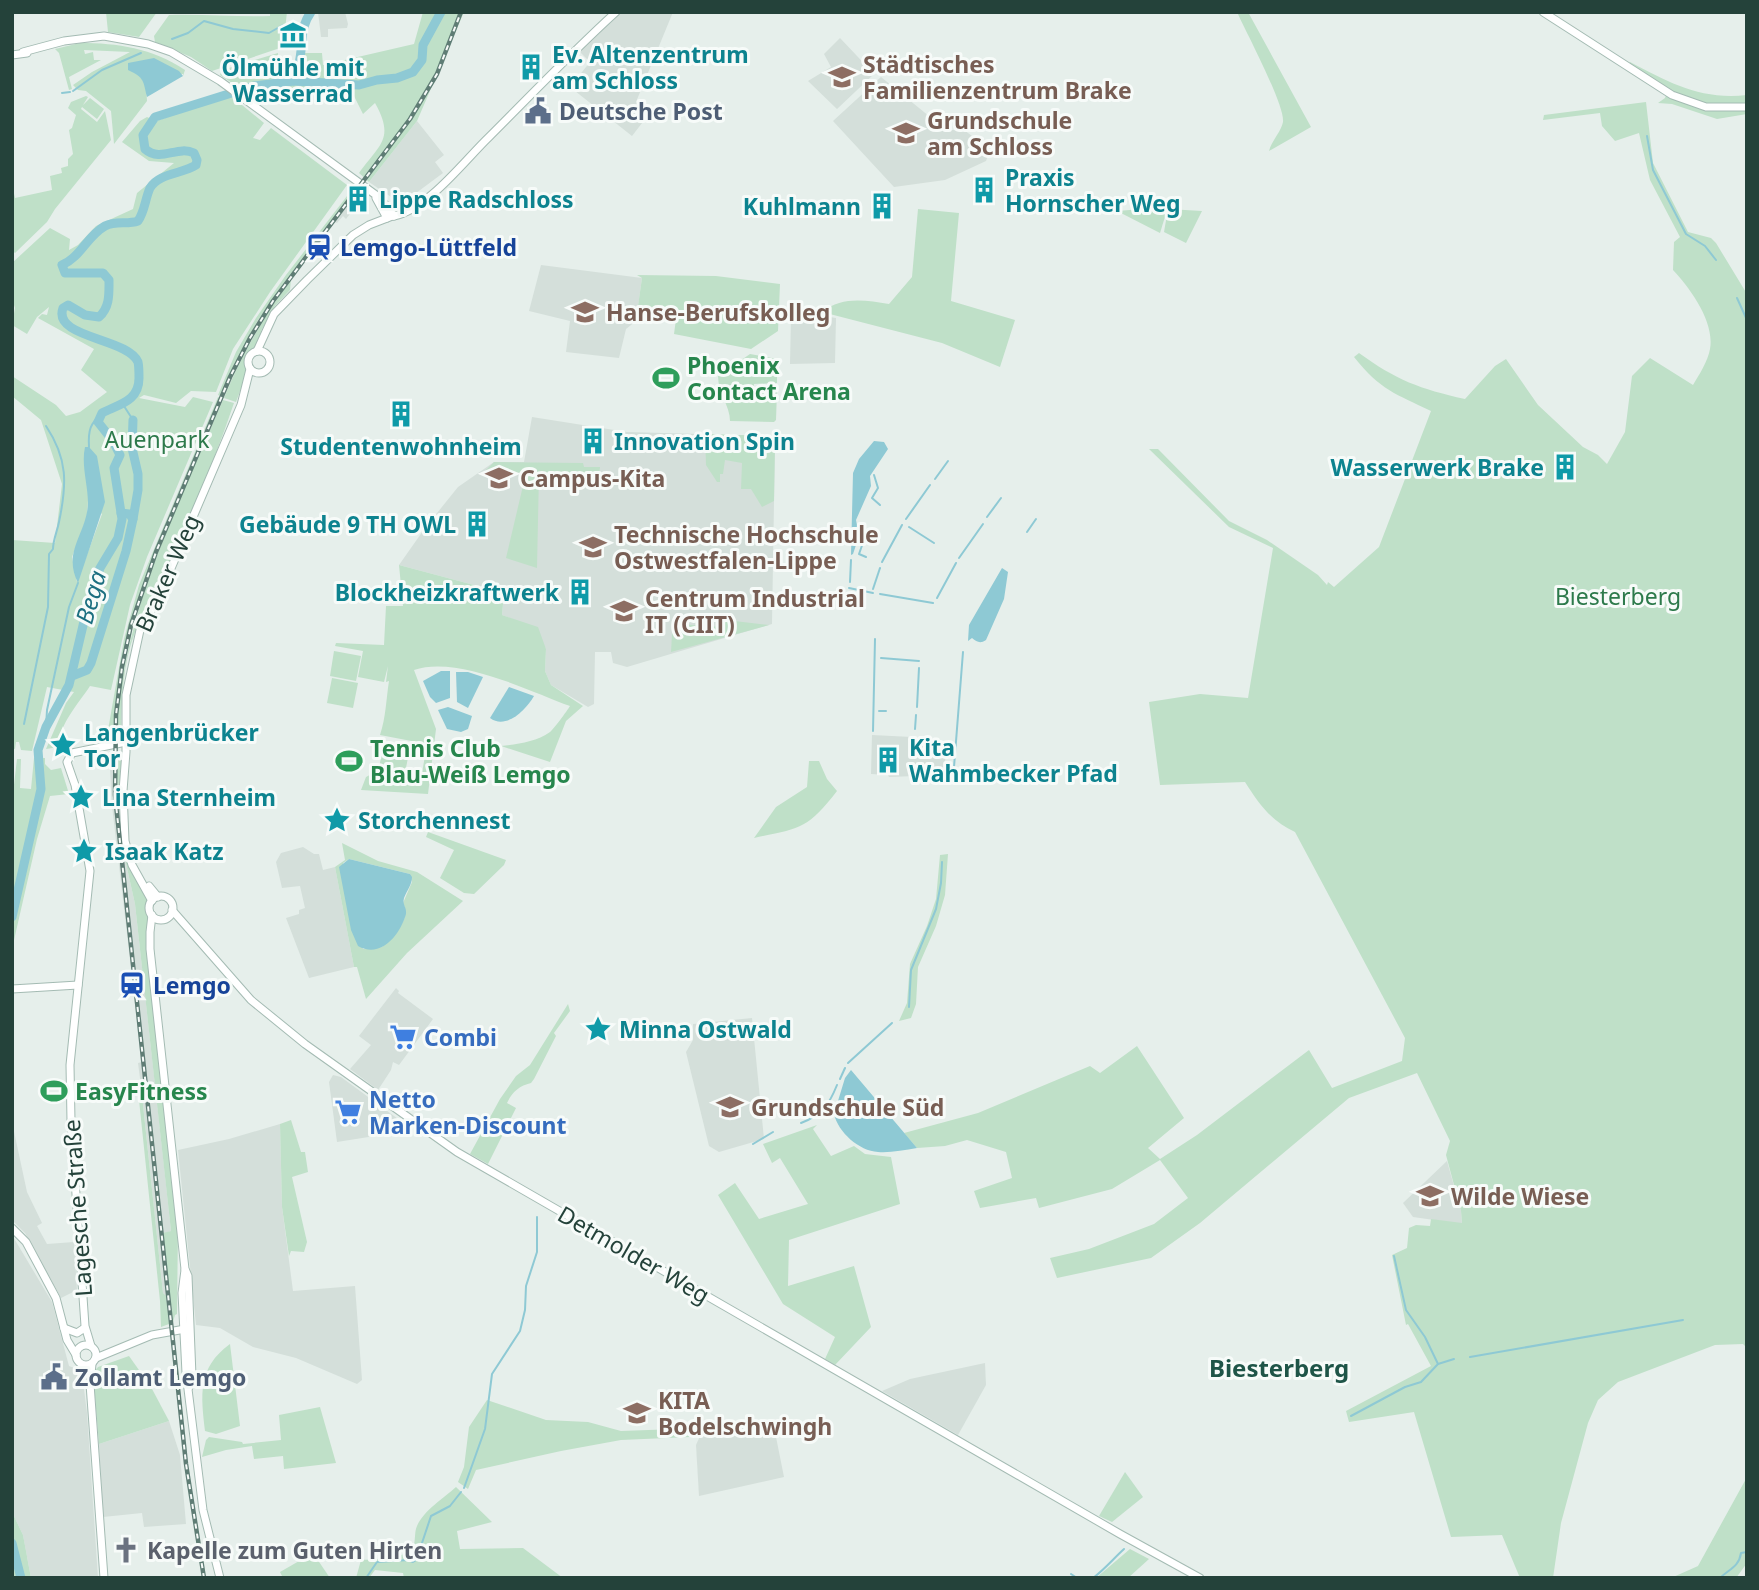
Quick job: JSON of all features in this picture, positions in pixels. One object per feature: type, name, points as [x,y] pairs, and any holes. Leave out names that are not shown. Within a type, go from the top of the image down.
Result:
[{"type":"street","name":"Braker Weg","points":[[260,351],[264,332],[281,306],[353,235],[369,225],[410,210],[445,182],[578,46],[617,12]]},
{"type":"street","points":[[1543,12],[1672,95],[1706,107],[1747,107]]},
{"type":"street","points":[[12,55],[104,36],[171,52],[220,81],[374,194],[391,217]]},
{"type":"street","name":"Braker Weg","points":[[260,351],[268,356],[269,366],[263,372],[252,370],[247,363],[249,356],[260,351]]},
{"type":"street","name":"Braker Weg","points":[[126,742],[125,695],[138,634],[160,594],[252,370]]},
{"type":"street","points":[[126,742],[123,829],[128,855],[155,899],[150,908],[150,940],[188,1276],[186,1329],[192,1376],[189,1387],[203,1510],[220,1578]]},
{"type":"street","name":"Lagesche Straße","points":[[104,1578],[84,1328],[70,1090],[72,1043],[90,871],[85,833],[68,758],[72,752],[126,742]]},
{"type":"street","name":"Detmolder Weg","points":[[155,899],[169,899],[167,916],[189,930],[251,1000],[281,1026],[457,1152],[1115,1530],[1128,1534],[1200,1578]]},
{"type":"street","points":[[152,915],[167,916]]},
{"type":"street","points":[[150,940],[167,916]]},
{"type":"street","points":[[15,989],[78,985]]},
{"type":"street","points":[[15,1230],[56,1298],[65,1332],[76,1356],[114,1351],[152,1335],[186,1329]]},
{"type":"street","points":[[65,1332],[77,1333],[84,1328]]},
{"type":"street","points":[[65,1332],[88,1354]]},
{"type":"shaded area","points":[[318,12],[345,12],[347,28],[328,29],[328,37],[321,37]]},
{"type":"shaded area","points":[[622,12],[673,12],[636,102],[649,114],[632,136],[570,87],[590,62],[578,50]]},
{"type":"shaded area","name":"Städtisches Familienzentrum Brake","points":[[840,38],[874,74],[837,109],[808,81],[831,67],[824,54]]},
{"type":"shaded area","name":"Grundschule am Schloss","points":[[881,77],[946,130],[964,130],[972,136],[989,153],[986,161],[945,180],[894,187],[833,121]]},
{"type":"shaded area","points":[[417,121],[444,155],[435,162],[443,173],[408,199],[397,201],[369,182]]},
{"type":"shaded area","points":[[357,188],[365,195],[346,219],[343,216],[337,223],[334,222],[273,303],[250,339],[224,398],[221,396],[258,320]]},
{"type":"shaded area","name":"Hanse-Berufskolleg","points":[[541,265],[642,278],[636,321],[626,329],[619,358],[566,352],[570,321],[529,311]]},
{"type":"shaded area","points":[[811,314],[836,318],[835,363],[790,364],[791,317]]},
{"type":"shaded area","points":[[220,398],[223,400],[157,552],[139,603],[123,667],[113,741],[121,666],[136,602]]},
{"type":"shaded area","name":"Technische Hochschule Ostwestfalen-Lippe","points":[[532,417],[627,432],[773,436],[772,624],[627,667],[613,663],[611,652],[595,652],[594,704],[588,707],[551,685],[545,671],[546,649],[533,627],[502,615],[504,593],[399,565],[458,487],[494,462],[524,462]]},
{"type":"shaded area","points":[[872,735],[912,737],[913,741],[947,742],[944,772],[942,775],[889,777],[871,774]]},
{"type":"shaded area","points":[[109,751],[116,754],[123,850],[135,904],[171,1231],[163,1234],[173,1322],[169,1324],[166,1297],[163,1293],[138,1063],[142,1062],[112,806]]},
{"type":"shaded area","points":[[303,847],[319,854],[323,870],[335,867],[354,967],[309,978],[286,918],[299,914],[299,910],[305,908],[300,886],[282,888],[276,862],[281,853]]},
{"type":"shaded area","points":[[396,988],[398,993],[433,1019],[399,1065],[393,1062],[378,1090],[350,1069],[371,1045],[359,1036]]},
{"type":"shaded area","name":"Grundschule Süd","points":[[752,1018],[764,1139],[719,1152],[709,1146],[686,1052],[693,1040],[693,1024]]},
{"type":"shaded area","points":[[333,1075],[341,1077],[413,1130],[337,1142],[329,1082]]},
{"type":"shaded area","points":[[12,1122],[27,1192],[42,1223],[37,1226],[47,1244],[74,1242],[77,1290],[61,1298],[25,1233],[12,1220]]},
{"type":"shaded area","points":[[280,1124],[282,1207],[293,1291],[355,1286],[362,1380],[357,1384],[296,1358],[253,1347],[220,1328],[196,1325],[178,1150]]},
{"type":"shaded area","points":[[1447,1161],[1462,1224],[1413,1217],[1403,1203]]},
{"type":"shaded area","points":[[12,1235],[52,1302],[69,1366],[82,1373],[98,1578],[31,1578],[23,1535],[12,1512]]},
{"type":"shaded area","points":[[985,1363],[986,1385],[958,1435],[882,1391],[910,1379]]},
{"type":"shaded area","points":[[169,1421],[180,1455],[186,1524],[144,1527],[142,1513],[103,1517],[99,1444]]},
{"type":"shaded area","points":[[773,1422],[784,1477],[699,1496],[696,1445],[700,1436]]},
{"type":"green space","points":[[106,12],[157,12],[139,37],[108,32]]},
{"type":"green space","points":[[270,12],[287,12],[283,47],[212,71],[191,57],[155,42],[154,36],[169,15],[270,16]]},
{"type":"green space","points":[[423,12],[464,12],[417,121],[369,182],[359,173],[379,148],[384,133],[381,115],[375,103],[363,114],[354,96],[343,95],[343,92],[293,89],[253,97],[220,75],[222,70],[278,53],[277,68],[295,70],[299,53],[322,53],[323,65],[414,44]]},
{"type":"green space","points":[[1237,12],[1248,12],[1311,127],[1269,151],[1282,126],[1282,113],[1272,85]]},
{"type":"green space","points":[[80,43],[134,48],[160,56],[185,70],[183,76],[139,75],[146,85],[147,101],[114,144],[111,111],[86,91],[78,90],[73,85],[130,52],[84,50],[85,54],[93,52],[94,60],[101,60],[69,77],[72,89],[69,90],[59,53],[55,49]]},
{"type":"green space","points":[[1630,62],[1672,83],[1700,92],[1747,95],[1747,114],[1717,119],[1672,104],[1658,103],[1665,98],[1668,90],[1629,64]]},
{"type":"green space","name":"Auenpark","points":[[231,96],[264,123],[253,138],[260,140],[271,128],[347,185],[270,292],[233,349],[216,392],[191,391],[176,403],[144,395],[139,398],[185,407],[193,397],[213,402],[147,557],[130,605],[111,690],[90,686],[65,723],[59,747],[46,749],[66,703],[74,692],[47,687],[32,751],[21,750],[19,742],[16,742],[15,749],[12,748],[12,540],[55,543],[62,484],[41,420],[12,396],[12,376],[56,405],[66,416],[80,412],[107,392],[81,370],[94,349],[38,318],[42,314],[47,315],[49,307],[37,317],[27,334],[12,325],[15,308],[12,299],[12,263],[50,228],[70,239],[69,250],[78,245],[96,226],[133,209],[137,193],[174,163],[149,161],[122,142],[140,121],[147,117],[156,121]],"holes":[[[88,501],[102,514],[77,582],[72,557],[87,517]]]},
{"type":"green space","points":[[88,97],[83,105],[90,98],[104,109],[97,119],[82,107],[81,109],[97,122],[105,111],[111,140],[47,222],[15,253],[12,250],[12,184],[15,198],[52,190],[50,176],[62,173],[61,168],[68,166],[68,159],[73,154],[69,130],[76,115],[68,108],[71,102]]},
{"type":"green space","points":[[1646,102],[1653,163],[1688,232],[1711,238],[1716,243],[1747,294],[1747,1348],[1743,1344],[1715,1345],[1618,1382],[1598,1400],[1588,1423],[1561,1523],[1553,1578],[1520,1578],[1502,1535],[1451,1537],[1414,1412],[1349,1422],[1346,1411],[1431,1366],[1408,1324],[1406,1325],[1392,1255],[1407,1248],[1409,1228],[1416,1225],[1430,1226],[1431,1219],[1462,1223],[1446,1155],[1450,1141],[1417,1073],[1349,1098],[1200,1223],[1151,1258],[1057,1278],[1050,1258],[1089,1249],[1154,1224],[1188,1198],[1160,1160],[1112,1189],[1039,1208],[1036,1198],[980,1208],[974,1191],[1012,1178],[1006,1152],[967,1140],[945,1146],[917,1148],[904,1133],[978,1113],[1090,1066],[1100,1073],[1137,1046],[1184,1118],[1148,1148],[1160,1159],[1197,1135],[1309,1050],[1332,1088],[1402,1061],[1405,1038],[1295,832],[1266,811],[1245,782],[1160,785],[1149,702],[1200,694],[1248,698],[1273,548],[1229,527],[1149,449],[1158,449],[1229,521],[1267,540],[1318,575],[1327,585],[1328,582],[1334,587],[1379,547],[1431,411],[1398,395],[1372,377],[1354,357],[1359,353],[1409,382],[1465,399],[1495,366],[1506,359],[1538,405],[1583,447],[1598,455],[1607,464],[1625,432],[1632,376],[1650,358],[1693,385],[1709,354],[1709,328],[1700,306],[1673,270],[1674,242],[1680,237],[1650,180],[1639,133],[1615,141],[1602,126],[1600,113],[1543,120],[1544,115]]},
{"type":"green space","points":[[354,187],[357,188],[258,320],[221,396],[218,395],[236,352],[256,318]]},
{"type":"green space","points":[[1168,207],[1160,233],[1117,211]]},
{"type":"green space","points":[[918,209],[959,213],[951,301],[1015,320],[1000,367],[942,343],[822,312],[846,301],[889,304],[912,277]]},
{"type":"green space","points":[[1168,209],[1202,211],[1186,243],[1164,232]]},
{"type":"green space","points":[[637,275],[716,276],[780,284],[778,331],[751,349],[674,334],[676,319],[637,313],[642,278]]},
{"type":"green space","points":[[291,279],[290,290],[275,306],[262,329],[257,345],[247,355],[247,372],[236,402],[224,398],[254,337]]},
{"type":"green space","points":[[750,354],[777,359],[777,383],[754,384],[754,390],[777,391],[774,422],[730,421],[718,376]]},
{"type":"green space","points":[[218,397],[220,398],[167,521],[137,604],[126,647],[113,735],[109,737],[124,639],[139,585]]},
{"type":"green space","points":[[223,400],[234,403],[219,446],[166,576],[138,625],[131,644],[121,707],[121,732],[116,734],[129,646],[154,562]]},
{"type":"green space","points":[[705,434],[773,436],[774,501],[762,507],[751,489],[741,489],[742,463],[725,460],[723,474],[720,474],[720,482],[717,482],[706,465]]},
{"type":"green space","points":[[494,462],[583,463],[584,467],[600,467],[599,475],[539,473],[537,568],[506,558],[526,473],[485,471]]},
{"type":"green space","points":[[399,565],[504,593],[502,615],[538,627],[546,649],[545,671],[551,685],[583,706],[566,721],[550,762],[501,746],[527,742],[545,735],[554,728],[570,706],[493,677],[451,667],[431,667],[414,670],[436,729],[428,794],[361,790],[366,777],[377,771],[421,779],[427,744],[380,735],[389,681],[386,682],[388,666],[384,682],[358,677],[363,651],[335,646],[336,643],[384,645],[386,606],[403,606]]},
{"type":"green space","points":[[726,620],[769,625],[671,652],[672,634],[678,624],[724,627]]},
{"type":"green space","points":[[334,651],[361,656],[356,681],[330,676]]},
{"type":"green space","points":[[332,678],[358,683],[353,708],[327,703]]},
{"type":"green space","points":[[384,742],[410,747],[405,773],[379,768]]},
{"type":"green space","points":[[115,752],[122,754],[119,790],[122,833],[149,901],[178,1227],[177,1314],[173,1322],[163,1233],[171,1231],[135,904],[123,850]]},
{"type":"green space","points":[[34,758],[45,758],[45,764],[51,770],[61,768],[69,794],[50,796],[37,839],[12,949],[12,802],[17,759],[21,759],[20,788],[31,789]]},
{"type":"green space","points":[[809,761],[819,761],[827,779],[837,791],[818,813],[802,825],[754,838],[776,807],[807,787]]},
{"type":"green space","points":[[428,832],[506,860],[474,894],[464,893],[440,878],[454,850],[426,837]]},
{"type":"green space","points":[[342,843],[378,861],[417,872],[463,901],[407,953],[366,999],[357,967],[354,967],[335,867],[345,860]],"holes":[[[349,859],[410,874],[412,882],[403,903],[405,915],[400,927],[382,947],[363,949],[343,863]]]},
{"type":"green space","points":[[948,854],[945,895],[936,926],[918,967],[916,1004],[911,1018],[899,1021],[907,1003],[910,964],[936,899],[940,855]]},
{"type":"green space","points":[[568,1004],[570,1011],[554,1033],[556,1036],[534,1079],[516,1090],[507,1103],[516,1108],[488,1164],[470,1154],[500,1099],[516,1076],[530,1065]]},
{"type":"green space","points":[[141,1086],[163,1293],[166,1296],[169,1324],[161,1327],[139,1100],[138,1087]]},
{"type":"green space","points":[[291,1120],[301,1152],[305,1152],[308,1172],[292,1177],[307,1242],[304,1252],[291,1251],[289,1256],[282,1207],[280,1124]]},
{"type":"green space","points":[[817,1125],[813,1129],[831,1156],[854,1146],[865,1154],[891,1157],[900,1204],[789,1240],[788,1286],[854,1266],[871,1327],[835,1365],[825,1359],[835,1337],[783,1304],[718,1195],[735,1183],[759,1219],[808,1204],[780,1158],[772,1163],[763,1144]]},
{"type":"green space","points":[[230,1344],[240,1426],[216,1434],[205,1431],[202,1394],[212,1363]]},
{"type":"green space","points":[[129,1356],[151,1387],[169,1421],[99,1444],[93,1373],[98,1367]]},
{"type":"green space","points":[[487,1400],[546,1420],[588,1422],[621,1431],[676,1429],[690,1437],[621,1440],[476,1470],[468,1489],[458,1482],[464,1467],[469,1427]]},
{"type":"green space","points":[[320,1407],[336,1463],[284,1469],[283,1456],[254,1459],[252,1446],[202,1457],[209,1437],[243,1444],[281,1440],[279,1415]]},
{"type":"green space","points":[[1125,1472],[1143,1497],[1112,1522],[1099,1516]]},
{"type":"green space","points":[[1747,1477],[1747,1563],[1736,1578],[1671,1578],[1698,1566]]},
{"type":"green space","points":[[456,1487],[492,1522],[457,1531],[460,1549],[523,1548],[563,1578],[404,1578],[403,1573],[375,1570],[369,1578],[356,1578],[361,1560],[389,1558],[409,1551],[414,1545],[420,1520]]},
{"type":"green space","points":[[12,1512],[23,1535],[31,1578],[12,1578]]},
{"type":"green space","points":[[1130,1549],[1149,1559],[1128,1578],[1096,1578]]},
{"type":"green space","points":[[313,1553],[330,1578],[283,1578],[280,1572]]},
{"type":"water","points":[[154,58],[179,71],[183,76],[147,97],[142,80],[128,70],[128,63]]},
{"type":"water","points":[[874,441],[884,442],[888,449],[870,476],[871,486],[856,520],[859,536],[851,555],[853,473],[859,459]]},
{"type":"water","points":[[85,447],[89,447],[97,456],[105,502],[78,583],[73,561],[87,514]]},
{"type":"water","points":[[1002,568],[1008,572],[1004,599],[986,640],[979,642],[972,638],[968,641],[969,625]]},
{"type":"water","points":[[441,671],[450,671],[450,698],[436,703],[430,697],[423,681]]},
{"type":"water","points":[[456,672],[468,672],[483,677],[468,708],[457,702]]},
{"type":"water","points":[[509,687],[534,696],[515,717],[502,722],[496,721],[490,718]]},
{"type":"water","points":[[448,707],[472,716],[468,729],[461,732],[447,729],[438,710]]},
{"type":"water","points":[[349,859],[410,874],[412,877],[404,898],[406,914],[403,922],[394,937],[382,947],[366,949],[358,946],[351,930],[339,867]]},
{"type":"water","points":[[851,1070],[917,1148],[871,1151],[845,1134],[834,1114],[845,1078]]},
{"type":"waterway","name":"Bega","points":[[12,917],[41,789],[38,750],[46,727],[69,685],[89,600],[100,568],[118,538],[122,519],[114,468],[120,455],[98,422],[102,413],[132,397],[139,378],[138,362],[131,354],[79,332],[63,318],[63,308],[68,305],[85,315],[99,317],[107,305],[109,280],[103,273],[65,273],[62,265],[74,257],[93,235],[105,226],[138,221],[150,188],[159,179],[196,165],[194,153],[188,151],[157,154],[145,149],[143,135],[155,117],[254,86],[294,81],[300,61],[303,29],[311,12]]},
{"type":"waterway","name":"Bega","points":[[294,81],[359,85],[413,72],[422,60],[423,45],[441,12]]},
{"type":"waterway","points":[[172,39],[188,33],[204,21],[233,29],[269,33],[283,25]]},
{"type":"waterway","points":[[292,25],[304,24]]},
{"type":"waterway","points":[[73,91],[102,70],[141,53]]},
{"type":"waterway","points":[[62,93],[70,92]]},
{"type":"waterway","points":[[1647,136],[1653,170],[1686,234],[1705,246],[1716,260]]},
{"type":"waterway","points":[[1737,298],[1747,320]]},
{"type":"waterway","name":"Bega","points":[[122,403],[133,420]]},
{"type":"waterway","name":"Bega","points":[[89,447],[91,428],[102,413]]},
{"type":"waterway","name":"Bega","points":[[133,420],[132,448],[138,474],[138,490],[133,519]]},
{"type":"waterway","points":[[24,724],[48,607],[49,554],[53,549],[59,522],[64,484],[62,461],[46,426]]},
{"type":"waterway","points":[[935,479],[948,461]]},
{"type":"waterway","points":[[874,475],[878,488],[872,498],[880,505]]},
{"type":"waterway","points":[[906,519],[930,485]]},
{"type":"waterway","points":[[987,517],[1001,498]]},
{"type":"waterway","name":"Bega","points":[[72,676],[87,670],[91,663],[126,551],[133,519],[129,514],[121,513]]},
{"type":"waterway","points":[[1027,532],[1036,519]]},
{"type":"waterway","points":[[959,558],[983,524]]},
{"type":"waterway","points":[[882,562],[902,525]]},
{"type":"waterway","points":[[909,527],[934,543]]},
{"type":"waterway","points":[[865,537],[859,554],[866,557]]},
{"type":"waterway","points":[[850,582],[851,560]]},
{"type":"waterway","points":[[937,598],[956,563]]},
{"type":"waterway","points":[[873,589],[880,568]]},
{"type":"waterway","name":"Bega","points":[[46,727],[47,710],[69,607],[78,583]]},
{"type":"waterway","points":[[849,588],[873,593]]},
{"type":"waterway","points":[[880,594],[933,603]]},
{"type":"waterway","points":[[873,731],[875,639]]},
{"type":"waterway","points":[[954,767],[963,652]]},
{"type":"waterway","points":[[881,658],[919,661]]},
{"type":"waterway","points":[[917,707],[919,668]]},
{"type":"waterway","points":[[879,711],[886,711]]},
{"type":"waterway","points":[[915,729],[916,715]]},
{"type":"waterway","points":[[909,1007],[911,970],[936,909],[942,862]]},
{"type":"waterway","points":[[848,1063],[892,1023]]},
{"type":"waterway","points":[[840,1079],[845,1068]]},
{"type":"waterway","points":[[801,1123],[824,1108],[837,1085]]},
{"type":"waterway","points":[[753,1144],[773,1132]]},
{"type":"waterway","points":[[464,1488],[485,1429],[492,1374],[520,1331],[525,1310],[526,1286],[537,1252],[537,1217]]},
{"type":"waterway","points":[[1394,1256],[1406,1310],[1425,1337],[1438,1364]]},
{"type":"waterway","points":[[1470,1357],[1683,1320]]},
{"type":"waterway","points":[[1351,1416],[1405,1387],[1421,1382],[1438,1364],[1454,1359]]},
{"type":"waterway","points":[[366,1578],[377,1562],[416,1560],[414,1551],[420,1549],[431,1516],[450,1506],[461,1492]]},
{"type":"waterway","name":"Bega","points":[[12,1543],[21,1578]]},
{"type":"waterway","points":[[1093,1578],[1124,1549]]},
{"type":"waterway","points":[[1720,1578],[1736,1565],[1741,1553],[1747,1552]]},
{"type":"waterway","points":[[1071,1574],[1077,1578]]},
{"type":"railway","points":[[204,1578],[186,1464],[115,795],[116,715],[122,667],[131,625],[156,552],[230,377],[250,338],[273,301],[410,119],[437,74],[461,12]]},
{"type":"place","name":"Ölmühle mit Wasserrad","points":[[293,35]]},
{"type":"place","name":"Ev. Altenzentrum am Schloss","points":[[531,67]]},
{"type":"place","name":"Städtisches Familienzentrum Brake","points":[[842,77]]},
{"type":"place","name":"Deutsche Post","points":[[538,111]]},
{"type":"place","name":"Grundschule am Schloss","points":[[906,133]]},
{"type":"place","name":"Praxis Hornscher Weg","points":[[984,190]]},
{"type":"place","name":"Lippe Radschloss","points":[[358,199]]},
{"type":"place","name":"Kuhlmann","points":[[882,206]]},
{"type":"place","name":"Lemgo-Lüttfeld","points":[[319,247]]},
{"type":"place","name":"Hanse-Berufskolleg","points":[[585,312]]},
{"type":"place","name":"Phoenix Contact Arena","points":[[666,378]]},
{"type":"place","name":"Studentenwohnheim","points":[[401,414]]},
{"type":"place","name":"Innovation Spin","points":[[593,441]]},
{"type":"place","name":"Wasserwerk Brake","points":[[1565,467]]},
{"type":"place","name":"Campus-Kita","points":[[499,478]]},
{"type":"place","name":"Gebäude 9 TH OWL","points":[[477,524]]},
{"type":"place","name":"Technische Hochschule Ostwestfalen-Lippe","points":[[593,547]]},
{"type":"place","name":"Blockheizkraftwerk","points":[[580,592]]},
{"type":"place","name":"Centrum Industrial IT (CIIT)","points":[[624,611]]},
{"type":"place","name":"Langenbrücker Tor","points":[[63,745]]},
{"type":"place","name":"Kita Wahmbecker Pfad","points":[[888,760]]},
{"type":"place","name":"Tennis Club Blau-Weiß Lemgo","points":[[349,761]]},
{"type":"place","name":"Lina Sternheim","points":[[81,797]]},
{"type":"place","name":"Storchennest","points":[[337,820]]},
{"type":"place","name":"Isaak Katz","points":[[84,851]]},
{"type":"place","name":"Lemgo","points":[[132,985]]},
{"type":"place","name":"Minna Ostwald","points":[[598,1029]]},
{"type":"place","name":"Combi","points":[[403,1037]]},
{"type":"place","name":"EasyFitness","points":[[54,1091]]},
{"type":"place","name":"Grundschule Süd","points":[[730,1107]]},
{"type":"place","name":"Netto Marken-Discount","points":[[348,1112]]},
{"type":"place","name":"Wilde Wiese","points":[[1430,1196]]},
{"type":"place","name":"Zollamt Lemgo","points":[[54,1377]]},
{"type":"place","name":"KITA Bodelschwingh","points":[[637,1413]]},
{"type":"place","name":"Kapelle zum Guten Hirten","points":[[126,1550]]},
{"type":"district","name":"Biesterberg","points":[[1279,1367]]}]
